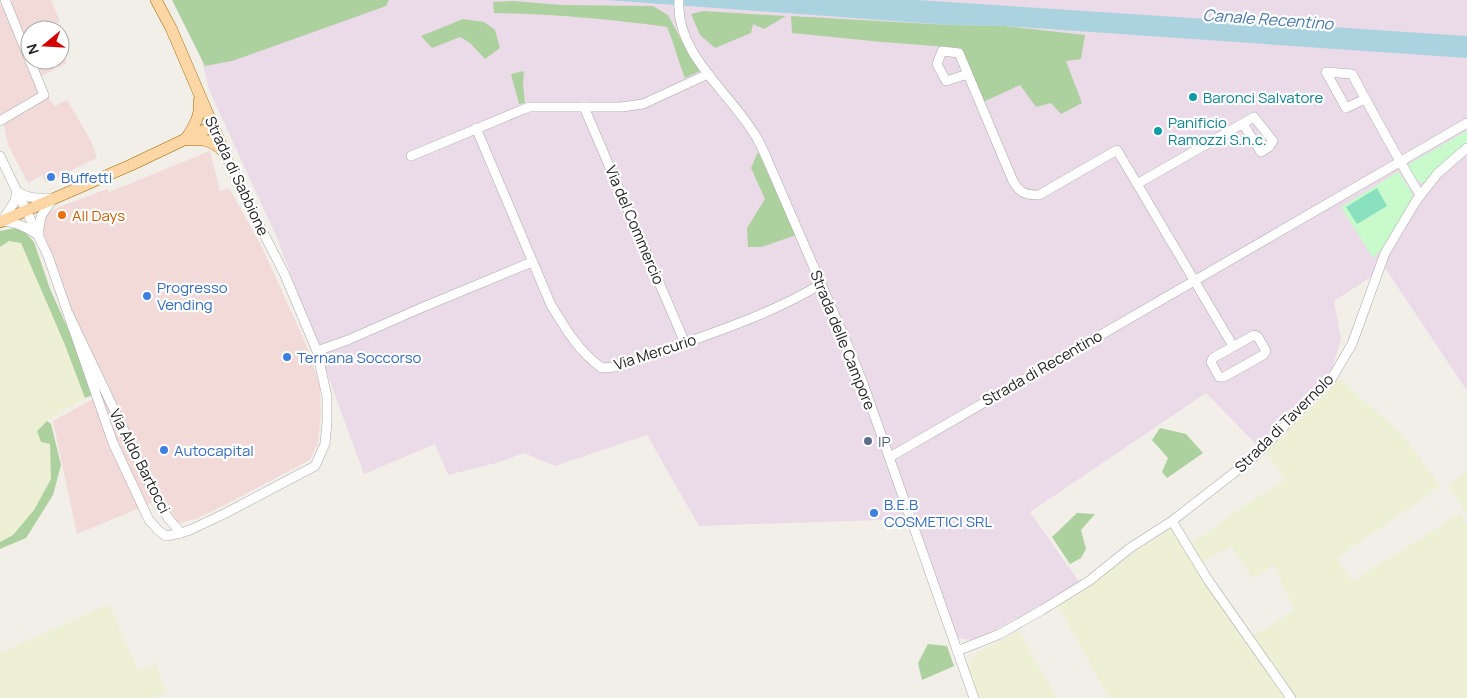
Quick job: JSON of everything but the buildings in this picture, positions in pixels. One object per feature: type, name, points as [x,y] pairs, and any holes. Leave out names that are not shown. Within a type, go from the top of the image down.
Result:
[{"type":"main road","name":"Strada di Sabbione","points":[[156,0],[171,28],[226,154]]},
{"type":"main road","points":[[185,140],[196,123],[200,111],[199,92]]},
{"type":"main road","points":[[1,222],[213,126]]},
{"type":"main road","points":[[185,140],[206,140],[215,143],[226,154]]},
{"type":"street","points":[[0,121],[44,95],[5,0]]},
{"type":"street","name":"Strada delle Campore","points":[[678,4],[681,24],[692,50],[708,74],[753,131],[767,159],[848,346],[890,457],[974,698]]},
{"type":"street","points":[[1365,99],[1346,108],[1326,72],[1352,74],[1420,195]]},
{"type":"street","points":[[412,156],[529,107],[621,107],[643,104],[708,74]]},
{"type":"street","points":[[968,74],[1019,192],[1027,195],[1038,195],[1118,150],[1233,346]]},
{"type":"street","name":"Via del Commercio","points":[[584,107],[685,343]]},
{"type":"street","name":"Strada di Recentino","points":[[890,457],[1467,123]]},
{"type":"street","points":[[1137,184],[1242,124]]},
{"type":"street","name":"Via Mercurio","points":[[476,128],[551,305],[565,329],[582,351],[602,368],[633,362],[751,319],[801,296],[821,284]]},
{"type":"street","name":"Strada di Tavernolo","points":[[957,651],[1000,634],[1089,580],[1130,548],[1172,521],[1253,458],[1332,378],[1352,344],[1385,253],[1420,195],[1438,173],[1467,148]]},
{"type":"street","name":"Strada di Sabbione","points":[[181,533],[226,513],[315,466],[325,444],[327,397],[317,351],[284,274],[226,154]]},
{"type":"street","name":"Via Aldo Bartocci","points":[[0,156],[48,256],[68,313],[114,443],[149,520],[158,531],[166,536],[181,533],[168,518],[153,491],[68,313]]},
{"type":"street","points":[[1,222],[15,201],[17,191],[24,196],[54,198]]},
{"type":"street","points":[[1,222],[11,222],[25,226],[38,235],[41,216],[54,198]]},
{"type":"street","points":[[317,351],[348,340],[532,262]]},
{"type":"street","points":[[1254,335],[1258,336],[1266,350],[1263,355],[1224,377],[1218,377],[1211,362],[1213,358],[1233,346],[1254,335]]},
{"type":"street","points":[[1172,521],[1208,580],[1291,698]]},
{"type":"shaded area","points":[[14,0],[51,0],[59,20],[20,20],[20,70],[53,70],[34,80],[55,106],[67,100],[91,141],[97,158],[46,183],[42,175],[28,183],[8,145],[2,116],[0,115],[0,5]]},
{"type":"shaded area","points":[[187,0],[1467,0],[1467,391],[1385,268],[1334,301],[1341,339],[1332,368],[1322,384],[1257,445],[1206,393],[1030,512],[1080,583],[975,641],[958,638],[909,519],[699,526],[647,435],[555,466],[524,453],[496,463],[448,475],[435,444],[364,474],[278,240],[209,90]]},
{"type":"shaded area","points":[[210,151],[220,191],[229,188],[262,247],[309,351],[320,387],[321,416],[318,443],[310,460],[195,519],[181,523],[176,521],[164,498],[77,534],[53,421],[109,390],[72,311],[44,234],[43,223],[46,214],[59,207],[107,189],[109,192]]},
{"type":"green space","points":[[172,0],[389,0],[386,6],[232,61],[205,66]]},
{"type":"green space","points":[[513,1],[562,5],[653,6],[668,15],[685,47],[702,70],[685,78],[667,27],[580,17],[494,13],[493,2]]},
{"type":"green space","points":[[703,11],[786,16],[764,29],[753,24],[751,33],[715,48],[700,35],[691,14]]},
{"type":"green space","points":[[791,16],[949,25],[1004,26],[1085,35],[1081,59],[1066,61],[1082,103],[1061,114],[1051,103],[1036,107],[1020,85],[983,102],[961,48],[792,33]]},
{"type":"green space","points":[[463,19],[484,22],[495,30],[500,48],[485,59],[470,43],[460,37],[432,48],[421,36]]},
{"type":"green space","points":[[524,71],[525,103],[519,104],[511,74]]},
{"type":"green space","points":[[1467,131],[1467,146],[1428,180],[1423,183],[1412,177],[1407,166],[1409,164]]},
{"type":"green space","points":[[758,152],[796,235],[762,247],[748,247],[747,228],[765,199],[751,168]]},
{"type":"green space","points":[[1398,172],[1410,189],[1413,197],[1411,204],[1383,248],[1373,258],[1341,207]]},
{"type":"green space","points":[[1377,188],[1387,206],[1357,224],[1346,207]]},
{"type":"green space","points":[[15,228],[26,233],[34,242],[50,289],[80,355],[93,395],[85,398],[65,345],[21,243],[9,241],[0,247],[0,231]]},
{"type":"green space","points":[[9,241],[21,243],[65,345],[85,398],[47,421],[51,479],[34,510],[13,535],[0,542],[0,247]]},
{"type":"green space","points":[[1340,378],[1401,433],[1441,486],[1337,558],[1353,581],[1460,513],[1467,526],[1467,698],[1296,698],[1252,637],[1294,610],[1274,565],[1253,579],[1231,546],[1201,564],[1189,545],[1236,511],[1285,480],[1266,452]]},
{"type":"green space","points":[[47,421],[51,424],[61,465],[53,495],[26,538],[0,549],[0,542],[13,535],[34,510],[51,479],[50,444],[41,442],[37,431]]},
{"type":"green space","points":[[1160,428],[1186,434],[1203,453],[1167,478],[1162,472],[1168,458],[1152,440]]},
{"type":"green space","points":[[1467,471],[1467,512],[1466,513],[1448,485]]},
{"type":"green space","points":[[1077,513],[1095,514],[1081,530],[1086,549],[1081,558],[1070,564],[1052,537]]},
{"type":"green space","points":[[1171,528],[1287,698],[1109,698],[1058,606]]},
{"type":"green space","points":[[109,604],[138,671],[156,664],[166,693],[153,698],[0,698],[0,653]]},
{"type":"green space","points":[[1019,631],[1057,698],[978,698],[969,675],[970,662],[978,652]]},
{"type":"green space","points":[[928,644],[947,646],[954,666],[922,680],[918,663]]},
{"type":"water","points":[[606,0],[917,0],[1467,36],[1467,58],[1004,26],[949,25]]},
{"type":"place","name":"Baronci Salvatore","points":[[1193,97]]},
{"type":"place","name":"Panificio Ramozzi S.n.c.","points":[[1158,131]]},
{"type":"place","name":"Buffetti","points":[[51,177]]},
{"type":"place","name":"All Days","points":[[62,215]]},
{"type":"place","name":"Progresso Vending","points":[[147,296]]},
{"type":"place","name":"Ternana Soccorso","points":[[287,357]]},
{"type":"place","name":"IP","points":[[868,441]]},
{"type":"place","name":"Autocapital","points":[[164,450]]},
{"type":"place","name":"B.E.B COSMETICI SRL","points":[[874,513]]},
{"type":"water label","name":"Canale Recentino","points":[[1268,19]]}]
